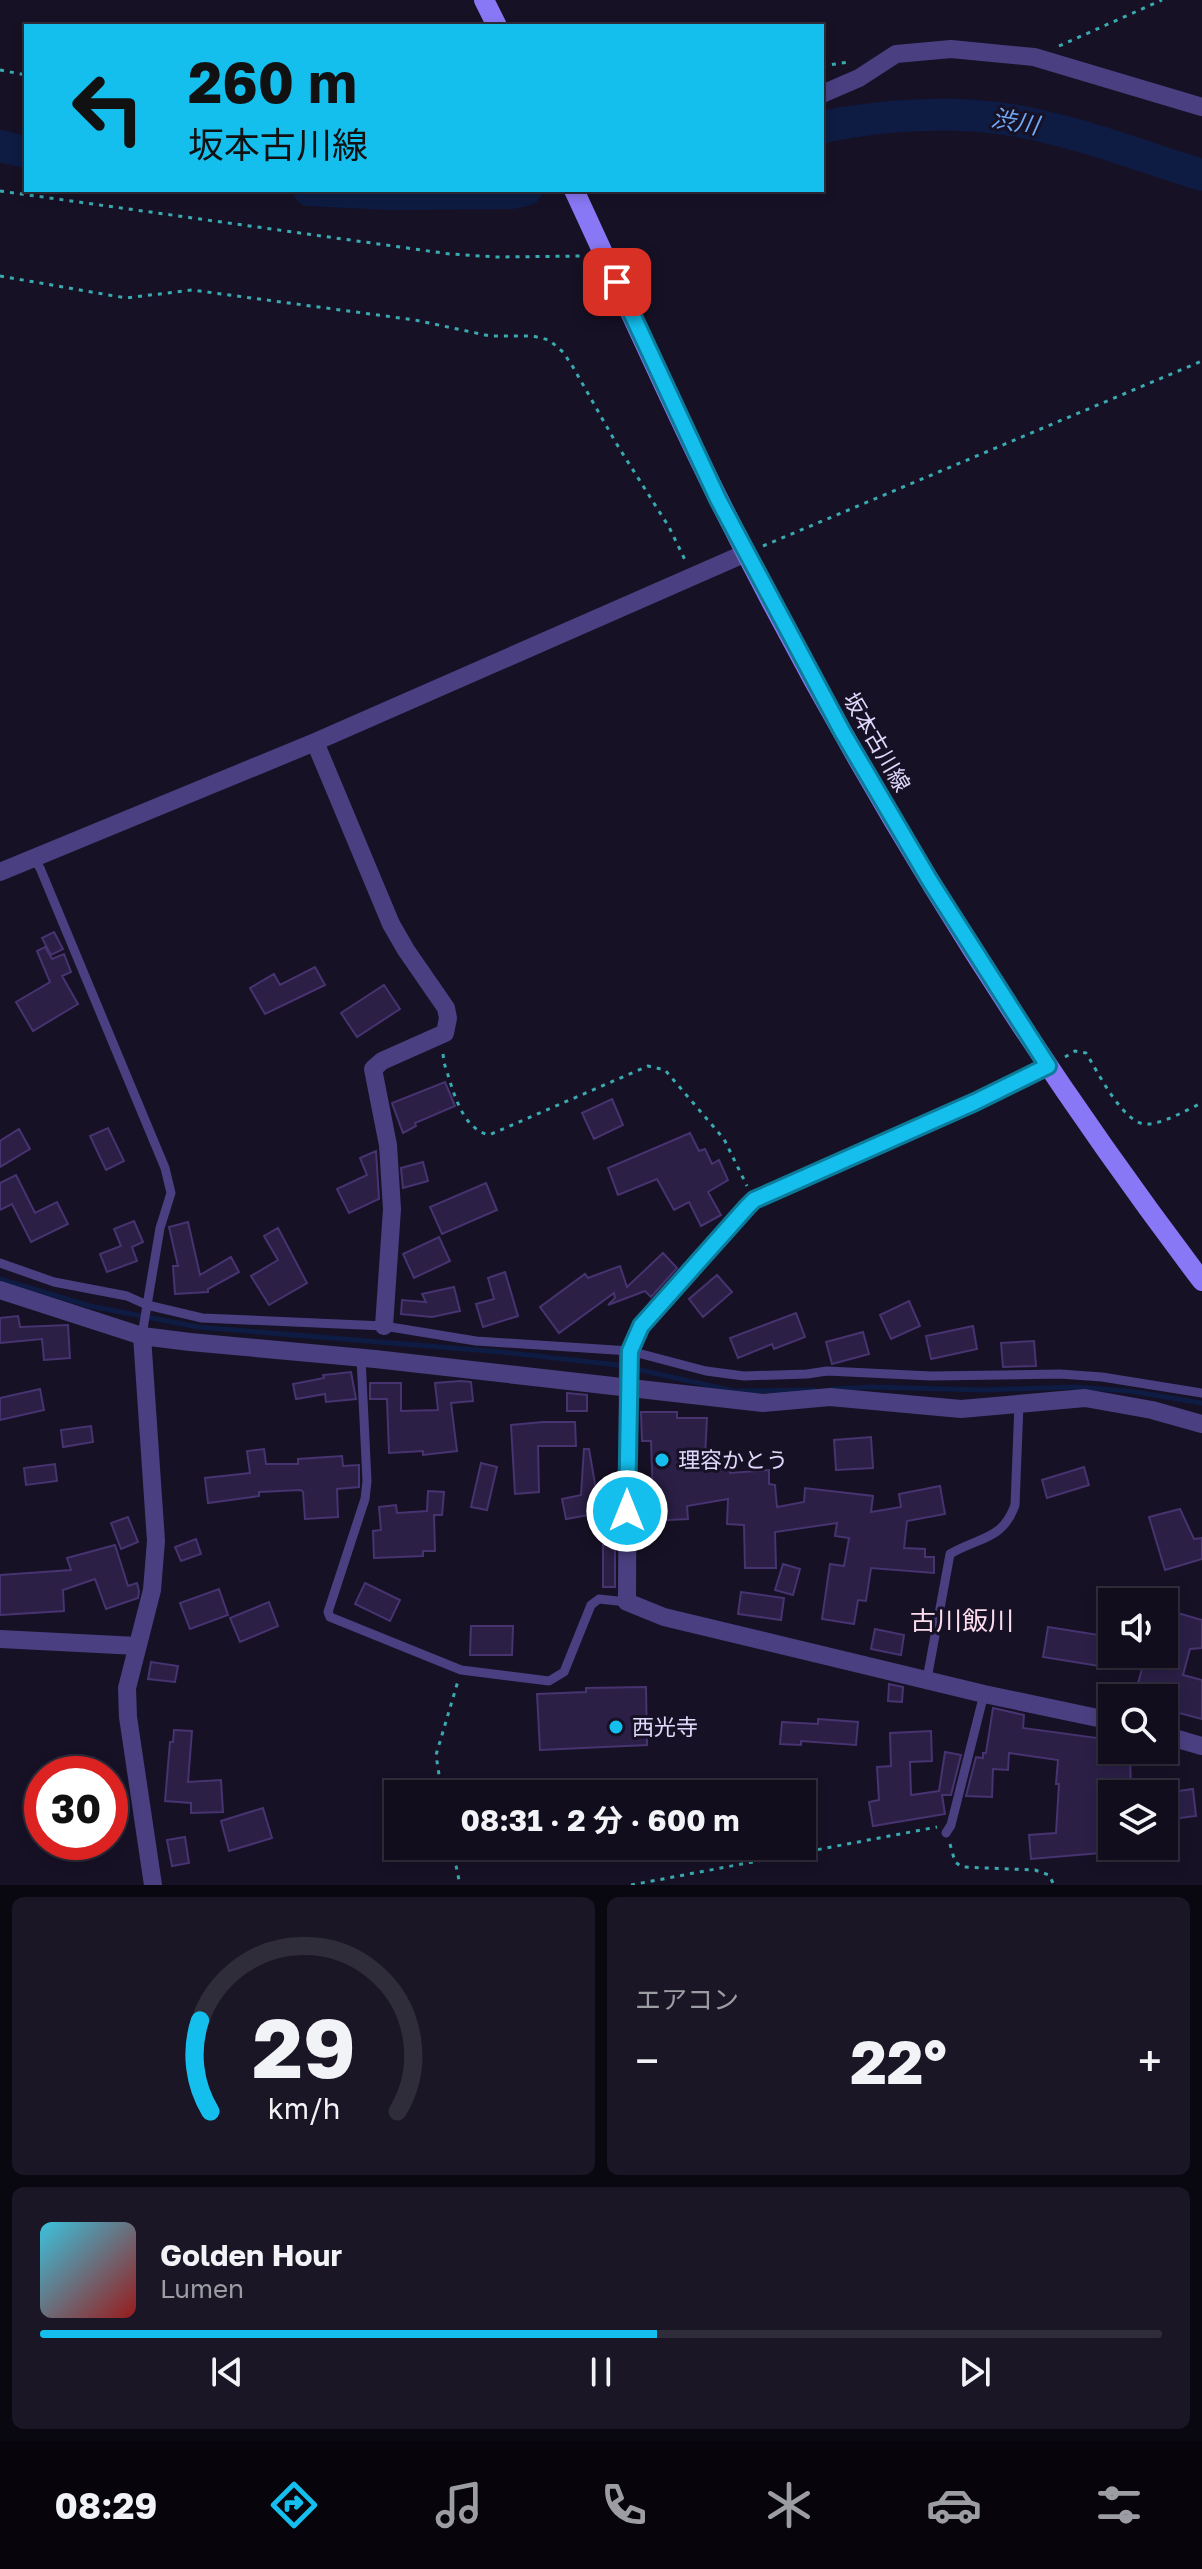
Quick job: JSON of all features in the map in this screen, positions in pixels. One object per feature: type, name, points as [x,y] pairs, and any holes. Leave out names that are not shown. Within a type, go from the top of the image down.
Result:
[{"type":"main road","points":[[484,0],[496,24]]},
{"type":"main road","name":"坂本古川線","points":[[575,192],[718,499],[843,733],[930,881],[1048,1066],[1202,1281]]},
{"type":"street","points":[[824,93],[859,78],[896,54],[951,49],[1034,57],[1202,107]]},
{"type":"street","points":[[0,872],[315,742],[746,553]]},
{"type":"street","points":[[315,742],[391,924],[446,1008],[448,1018],[445,1033],[382,1061],[373,1069],[388,1145],[392,1209],[384,1326]]},
{"type":"street","points":[[1048,1066],[975,1102],[754,1200],[641,1326],[629,1354],[627,1602],[664,1617],[984,1694],[1098,1718]]},
{"type":"street","points":[[0,1290],[142,1332],[763,1403],[830,1397],[961,1409],[1085,1398],[1152,1410],[1202,1424]]},
{"type":"street","points":[[142,1332],[156,1541],[152,1590],[127,1688],[128,1717],[153,1885]]},
{"type":"street","points":[[0,1639],[137,1646]]},
{"type":"street","points":[[1178,1739],[1202,1746]]},
{"type":"lane","points":[[33,858],[40,868],[165,1168],[171,1193],[160,1228],[142,1332]]},
{"type":"lane","points":[[0,1263],[54,1282],[127,1296],[146,1307],[202,1318],[384,1326],[476,1341],[629,1354],[744,1376],[827,1371],[931,1376],[1060,1374],[1102,1377],[1202,1393]]},
{"type":"lane","points":[[361,1358],[367,1481],[365,1499],[328,1612],[330,1617],[461,1670],[549,1681],[564,1672],[591,1605],[599,1599],[627,1602]]},
{"type":"lane","points":[[927,1679],[950,1554],[997,1534],[1010,1519],[1015,1505],[1019,1404]]},
{"type":"lane","points":[[946,1833],[951,1825],[984,1694]]},
{"type":"path","points":[[1034,57],[1162,0]]},
{"type":"path","points":[[0,70],[24,75]]},
{"type":"path","points":[[0,191],[450,254],[547,258],[604,255]]},
{"type":"path","points":[[0,276],[126,298],[192,290],[415,320],[490,336],[533,336],[549,340],[563,352],[573,367],[669,527],[693,576]]},
{"type":"path","points":[[746,553],[1202,361]]},
{"type":"path","points":[[445,1033],[444,1063],[464,1115],[478,1132],[489,1135],[648,1066],[665,1070],[724,1139],[754,1200]]},
{"type":"path","points":[[1048,1066],[1075,1051],[1086,1053],[1127,1116],[1138,1124],[1151,1125],[1202,1103]]},
{"type":"path","points":[[440,1780],[436,1755],[461,1670]]},
{"type":"path","points":[[631,1885],[931,1826],[940,1827],[946,1833],[955,1862],[962,1867],[1035,1870],[1049,1875],[1054,1885]]},
{"type":"path","points":[[455,1860],[460,1885]]},
{"type":"building","points":[[54,932],[63,949],[51,955],[42,938]]},
{"type":"building","points":[[45,947],[52,959],[64,954],[71,972],[62,976],[78,1004],[33,1031],[16,1002],[50,982],[37,951]]},
{"type":"building","points":[[315,967],[325,985],[265,1014],[250,988],[274,974],[280,985]]},
{"type":"building","points":[[384,985],[400,1009],[357,1037],[341,1013]]},
{"type":"building","points":[[445,1082],[455,1106],[415,1123],[416,1126],[403,1133],[392,1103]]},
{"type":"building","points":[[612,1099],[623,1125],[594,1139],[582,1113]]},
{"type":"building","points":[[108,1128],[124,1161],[106,1170],[90,1136]]},
{"type":"building","points":[[19,1129],[30,1149],[0,1167],[0,1141]]},
{"type":"building","points":[[690,1133],[699,1151],[705,1149],[712,1164],[719,1160],[728,1180],[708,1192],[721,1215],[701,1226],[689,1202],[674,1210],[657,1179],[618,1195],[608,1168]]},
{"type":"building","points":[[376,1151],[379,1199],[349,1213],[337,1189],[367,1175],[360,1158]]},
{"type":"building","points":[[423,1162],[428,1181],[403,1188],[401,1168]]},
{"type":"building","points":[[16,1175],[35,1213],[57,1202],[68,1224],[31,1242],[12,1204],[0,1210],[0,1183]]},
{"type":"building","points":[[486,1183],[497,1210],[442,1234],[430,1207]]},
{"type":"building","points":[[134,1221],[143,1242],[132,1247],[137,1261],[107,1272],[100,1254],[121,1246],[114,1229]]},
{"type":"building","points":[[188,1222],[200,1275],[231,1257],[239,1272],[208,1289],[208,1292],[175,1294],[173,1266],[178,1266],[169,1227]]},
{"type":"building","points":[[278,1228],[307,1283],[269,1305],[251,1276],[278,1260],[264,1236]]},
{"type":"building","points":[[439,1237],[450,1261],[414,1278],[403,1254]]},
{"type":"building","points":[[663,1253],[677,1268],[651,1297],[645,1291],[608,1305],[615,1298],[614,1293],[559,1333],[540,1307],[585,1274],[588,1278],[620,1266],[627,1287]]},
{"type":"building","points":[[505,1272],[518,1316],[483,1327],[476,1304],[494,1299],[488,1278]]},
{"type":"building","points":[[717,1275],[732,1292],[703,1317],[689,1299]]},
{"type":"building","points":[[454,1287],[460,1311],[432,1317],[401,1314],[402,1300],[426,1302],[422,1294]]},
{"type":"building","points":[[909,1301],[920,1326],[891,1339],[880,1315]]},
{"type":"building","points":[[796,1313],[805,1337],[774,1349],[772,1344],[738,1358],[730,1338]]},
{"type":"building","points":[[18,1316],[20,1327],[68,1325],[70,1358],[44,1360],[42,1339],[0,1343],[0,1318]]},
{"type":"building","points":[[973,1326],[977,1349],[931,1359],[926,1336]]},
{"type":"building","points":[[863,1332],[869,1354],[832,1364],[826,1342]]},
{"type":"building","points":[[1034,1341],[1036,1366],[1003,1367],[1001,1343]]},
{"type":"building","points":[[351,1372],[356,1399],[326,1402],[325,1394],[296,1399],[293,1384],[324,1378],[323,1375]]},
{"type":"building","points":[[471,1382],[473,1401],[451,1403],[457,1451],[423,1455],[423,1451],[389,1453],[387,1399],[370,1399],[370,1383],[401,1383],[401,1411],[438,1410],[435,1383]]},
{"type":"building","points":[[40,1389],[44,1410],[0,1420],[0,1398]]},
{"type":"building","points":[[567,1393],[587,1395],[587,1411],[567,1411]]},
{"type":"building","points":[[641,1412],[677,1412],[677,1418],[707,1418],[705,1457],[731,1458],[730,1473],[769,1470],[769,1484],[775,1485],[777,1507],[804,1502],[805,1488],[873,1496],[871,1512],[901,1507],[899,1494],[940,1486],[945,1514],[907,1521],[904,1548],[925,1549],[925,1557],[934,1557],[934,1573],[871,1568],[866,1601],[858,1600],[854,1624],[822,1619],[830,1564],[844,1566],[849,1538],[835,1536],[837,1523],[775,1532],[776,1568],[745,1568],[744,1525],[727,1524],[728,1499],[687,1506],[688,1519],[648,1521],[646,1497],[653,1497],[651,1441],[642,1441]]},
{"type":"building","points":[[575,1422],[576,1446],[538,1446],[539,1492],[515,1494],[511,1425]]},
{"type":"building","points":[[91,1426],[93,1442],[63,1447],[61,1430]]},
{"type":"building","points":[[871,1437],[873,1468],[836,1470],[834,1440]]},
{"type":"building","points":[[264,1449],[266,1464],[298,1464],[298,1459],[342,1456],[343,1466],[359,1465],[359,1487],[337,1489],[338,1517],[305,1519],[301,1490],[259,1492],[259,1496],[208,1503],[205,1478],[250,1473],[247,1451]]},
{"type":"building","points":[[584,1449],[589,1449],[600,1513],[566,1519],[562,1499],[581,1495]]},
{"type":"building","points":[[481,1463],[497,1467],[487,1510],[471,1507]]},
{"type":"building","points":[[55,1464],[57,1481],[26,1485],[24,1468]]},
{"type":"building","points":[[1084,1467],[1089,1485],[1047,1498],[1042,1480]]},
{"type":"building","points":[[428,1491],[444,1492],[442,1515],[434,1515],[435,1551],[423,1551],[423,1556],[374,1558],[373,1531],[381,1530],[379,1507],[396,1505],[397,1513],[427,1511]]},
{"type":"building","points":[[1180,1509],[1194,1539],[1202,1538],[1202,1559],[1165,1570],[1149,1517]]},
{"type":"building","points":[[128,1517],[138,1542],[121,1549],[111,1523]]},
{"type":"building","points":[[196,1539],[201,1554],[181,1561],[175,1547]]},
{"type":"building","points":[[115,1545],[128,1586],[137,1583],[138,1598],[106,1609],[95,1579],[63,1590],[64,1611],[0,1615],[0,1575],[71,1570],[67,1558]]},
{"type":"building","points":[[603,1545],[615,1545],[615,1587],[603,1587]]},
{"type":"building","points":[[783,1564],[800,1569],[793,1595],[775,1590]]},
{"type":"building","points":[[365,1583],[400,1600],[390,1621],[355,1604]]},
{"type":"building","points":[[219,1589],[228,1615],[190,1629],[180,1603]]},
{"type":"building","points":[[741,1592],[784,1598],[781,1620],[738,1614]]},
{"type":"building","points":[[269,1602],[278,1626],[240,1642],[230,1618]]},
{"type":"building","points":[[1178,1613],[1202,1620],[1202,1648],[1190,1649],[1183,1675],[1202,1680],[1202,1719],[1178,1713],[1178,1684],[1138,1684],[1142,1668],[1178,1668]]},
{"type":"building","points":[[471,1626],[513,1626],[512,1655],[470,1655]]},
{"type":"building","points":[[1048,1627],[1098,1635],[1098,1666],[1043,1657]]},
{"type":"building","points":[[875,1629],[904,1635],[901,1655],[871,1649]]},
{"type":"building","points":[[151,1662],[178,1666],[175,1682],[148,1679]]},
{"type":"building","points":[[889,1684],[903,1687],[902,1702],[888,1701]]},
{"type":"building","points":[[646,1687],[647,1745],[540,1750],[537,1694],[586,1692],[586,1688]]},
{"type":"building","points":[[993,1708],[1024,1715],[1023,1728],[1098,1738],[1098,1764],[1130,1764],[1131,1780],[1098,1780],[1098,1853],[1031,1859],[1029,1835],[1056,1833],[1058,1760],[1009,1753],[1008,1770],[993,1769],[992,1797],[966,1796],[976,1757],[983,1758],[983,1753],[986,1753]]},
{"type":"building","points":[[818,1719],[858,1722],[856,1745],[801,1741],[801,1745],[780,1744],[782,1722],[818,1724]]},
{"type":"building","points":[[174,1730],[192,1731],[188,1782],[221,1780],[223,1812],[191,1813],[191,1803],[165,1801],[170,1742],[173,1742]]},
{"type":"building","points":[[931,1731],[932,1761],[910,1762],[911,1795],[939,1791],[945,1752],[961,1755],[951,1795],[942,1795],[945,1814],[873,1826],[869,1802],[879,1800],[877,1767],[891,1766],[890,1733]]},
{"type":"building","points":[[1193,1789],[1196,1816],[1178,1818],[1178,1791]]},
{"type":"building","points":[[263,1808],[272,1838],[229,1851],[221,1821]]},
{"type":"building","points":[[185,1837],[189,1863],[172,1866],[167,1840]]},
{"type":"waterway","name":"渋川","points":[[824,127],[917,115],[990,117],[1108,144],[1202,175]]},
{"type":"waterway","name":"渋川","points":[[0,146],[24,152]]},
{"type":"waterway","name":"渋川","points":[[349,192],[517,192]]},
{"type":"waterway","points":[[0,1279],[90,1306],[198,1327],[501,1352],[618,1365],[734,1391],[814,1390]]},
{"type":"waterway","points":[[832,1389],[1075,1387],[1129,1391],[1202,1403]]},
{"type":"place","name":"理容かとう","points":[[662,1460]]},
{"type":"place","name":"西光寺","points":[[616,1727]]},
{"type":"district","name":"古川飯川","points":[[962,1621]]},
{"type":"route","points":[[617,282],[718,499],[843,733],[930,881],[1048,1066],[975,1102],[754,1200],[747,1207],[641,1326],[628,1356],[627,1511]]}]
